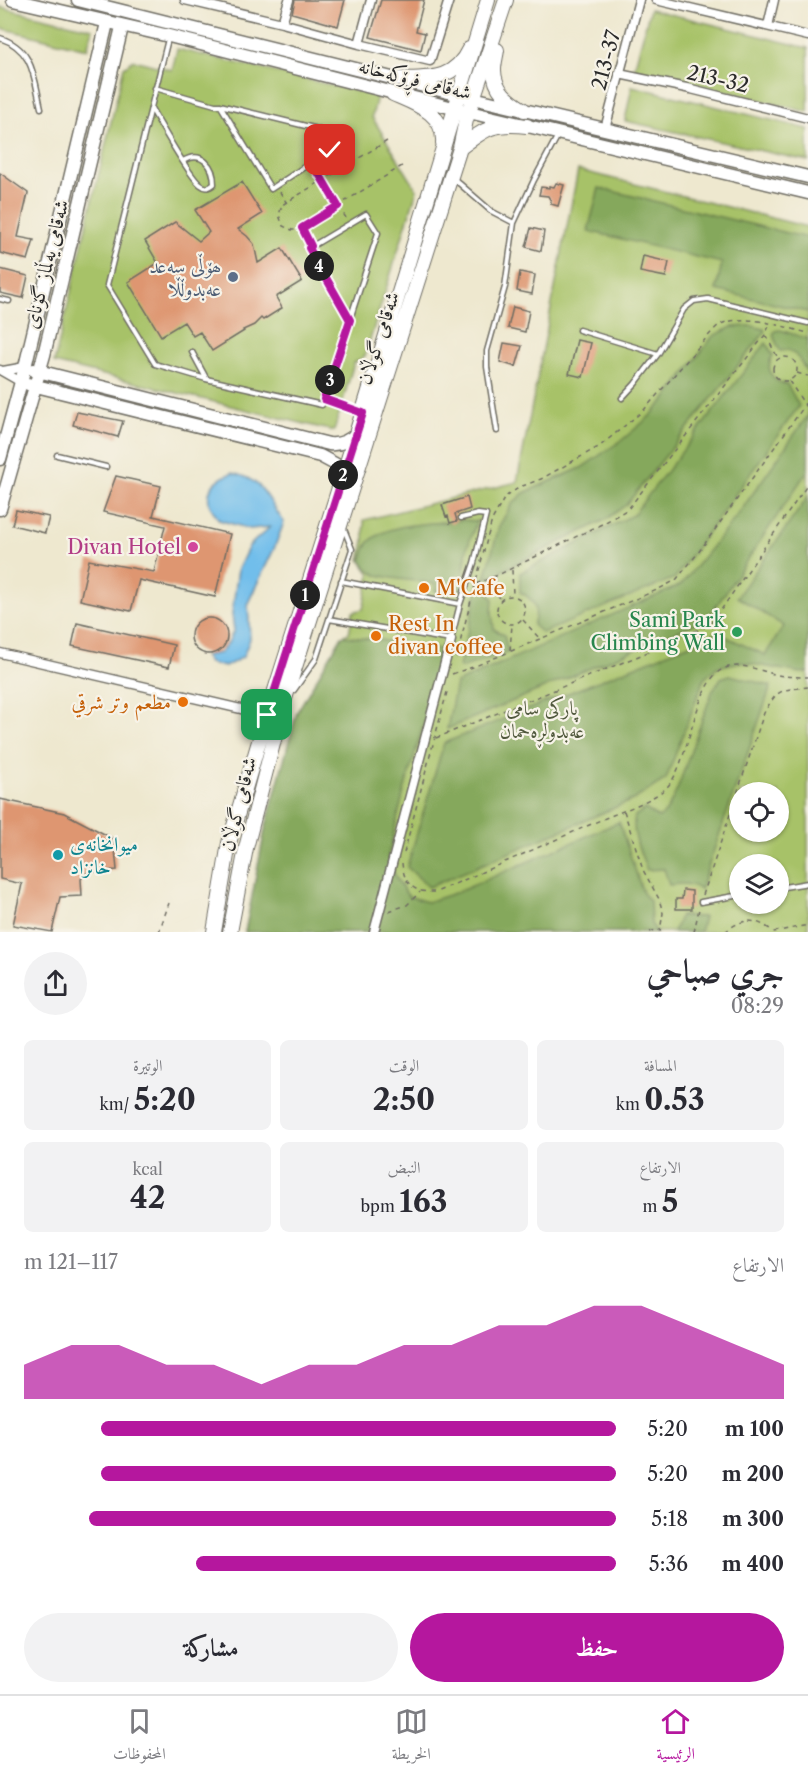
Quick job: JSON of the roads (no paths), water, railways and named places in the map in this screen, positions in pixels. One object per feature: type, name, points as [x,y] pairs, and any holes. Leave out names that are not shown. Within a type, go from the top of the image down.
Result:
[{"type":"main road","name":"شەقامی گوڵان","points":[[467,96],[480,26],[488,0]]},
{"type":"main road","name":"شەقامی گوڵان","points":[[230,932],[246,848],[342,476],[441,157],[497,28],[506,0]]},
{"type":"main road","points":[[399,79],[432,78],[448,74],[465,57],[480,26]]},
{"type":"main road","points":[[497,28],[494,70],[497,83],[509,102],[525,110]]},
{"type":"main road","points":[[393,94],[422,107],[435,116],[441,126],[443,138],[441,157]]},
{"type":"main road","name":"شەقامی گوڵان","points":[[214,932],[229,843],[267,715],[341,522],[460,148],[462,111]]},
{"type":"main road","points":[[460,148],[479,133],[490,128],[509,124],[527,126]]},
{"type":"street","name":"شەقامی فڕۆکەخانە","points":[[13,0],[169,36],[462,111],[808,193]]},
{"type":"street","name":"شەقامی فڕۆکەخانە","points":[[78,0],[808,177]]},
{"type":"street","points":[[186,0],[430,61],[448,0]]},
{"type":"street","points":[[282,23],[289,0]]},
{"type":"street","points":[[359,44],[371,0]]},
{"type":"street","name":"213-37","points":[[605,129],[639,0]]},
{"type":"street","points":[[656,0],[808,36]]},
{"type":"street","points":[[768,26],[774,0]]},
{"type":"street","name":"شەقامی یەڵماز گۆنای","points":[[0,459],[25,367],[107,23]]},
{"type":"street","name":"شەقامی یەڵماز گۆنای","points":[[0,509],[39,371],[122,27]]},
{"type":"street","name":"213-32","points":[[619,74],[808,118]]},
{"type":"street","points":[[2,371],[25,367],[323,442],[341,443],[356,434]]},
{"type":"street","points":[[2,371],[21,382],[320,456],[336,466],[342,476]]},
{"type":"street","points":[[320,456],[327,454],[328,451],[328,447],[323,442]]},
{"type":"street","points":[[374,932],[451,640]]},
{"type":"street","points":[[0,653],[267,715]]},
{"type":"lane","points":[[172,23],[107,285],[155,364],[206,379],[322,405],[350,320],[378,233],[366,214],[309,248],[350,320]]},
{"type":"lane","points":[[0,38],[11,41],[27,56],[41,108]]},
{"type":"lane","points":[[155,88],[318,129],[330,150],[271,189],[220,105]]},
{"type":"lane","points":[[151,108],[183,160],[197,182],[203,187],[210,187],[214,184],[214,174],[206,162],[191,156],[183,160]]},
{"type":"lane","points":[[497,430],[486,367],[487,351],[505,287],[514,223],[556,139]]},
{"type":"lane","points":[[450,176],[491,211],[514,223]]},
{"type":"lane","points":[[0,299],[9,301]]},
{"type":"lane","points":[[622,398],[658,354],[684,309],[690,303],[708,299],[808,323]]},
{"type":"lane","points":[[579,330],[658,354]]},
{"type":"lane","points":[[192,352],[206,379]]},
{"type":"lane","points":[[324,399],[363,413]]},
{"type":"lane","points":[[57,455],[106,467]]},
{"type":"lane","points":[[329,619],[451,640],[459,604],[474,563],[486,515],[478,514],[461,518]]},
{"type":"lane","points":[[283,705],[316,659],[352,549],[341,522]]},
{"type":"lane","points":[[341,581],[459,604]]},
{"type":"lane","points":[[789,886],[808,883]]},
{"type":"lane","points":[[701,902],[729,897]]},
{"type":"water","points":[[232,473],[252,480],[258,485],[284,522],[274,549],[248,603],[250,639],[243,657],[225,667],[209,663],[204,656],[220,653],[228,643],[234,630],[232,614],[238,569],[249,546],[270,527],[250,529],[219,520],[210,504],[210,491],[218,480]]},
{"type":"place","name":"ھۆڵی سەعد عەبدوڵڵا","points":[[233,277]]},
{"type":"place","name":"Divan Hotel","points":[[193,547]]},
{"type":"place","name":"M'Cafe","points":[[424,588]]},
{"type":"place","name":"Sami Park Climbing Wall","points":[[737,632]]},
{"type":"place","name":"Rest In divan coffee","points":[[376,636]]},
{"type":"place","name":"مطعم وتر شرقي","points":[[183,702]]},
{"type":"place","name":"میوانخانەی خانزاد","points":[[58,855]]},
{"type":"park label","name":"پارکی سامی عەبدولڕەحمان","points":[[542,720]]}]
